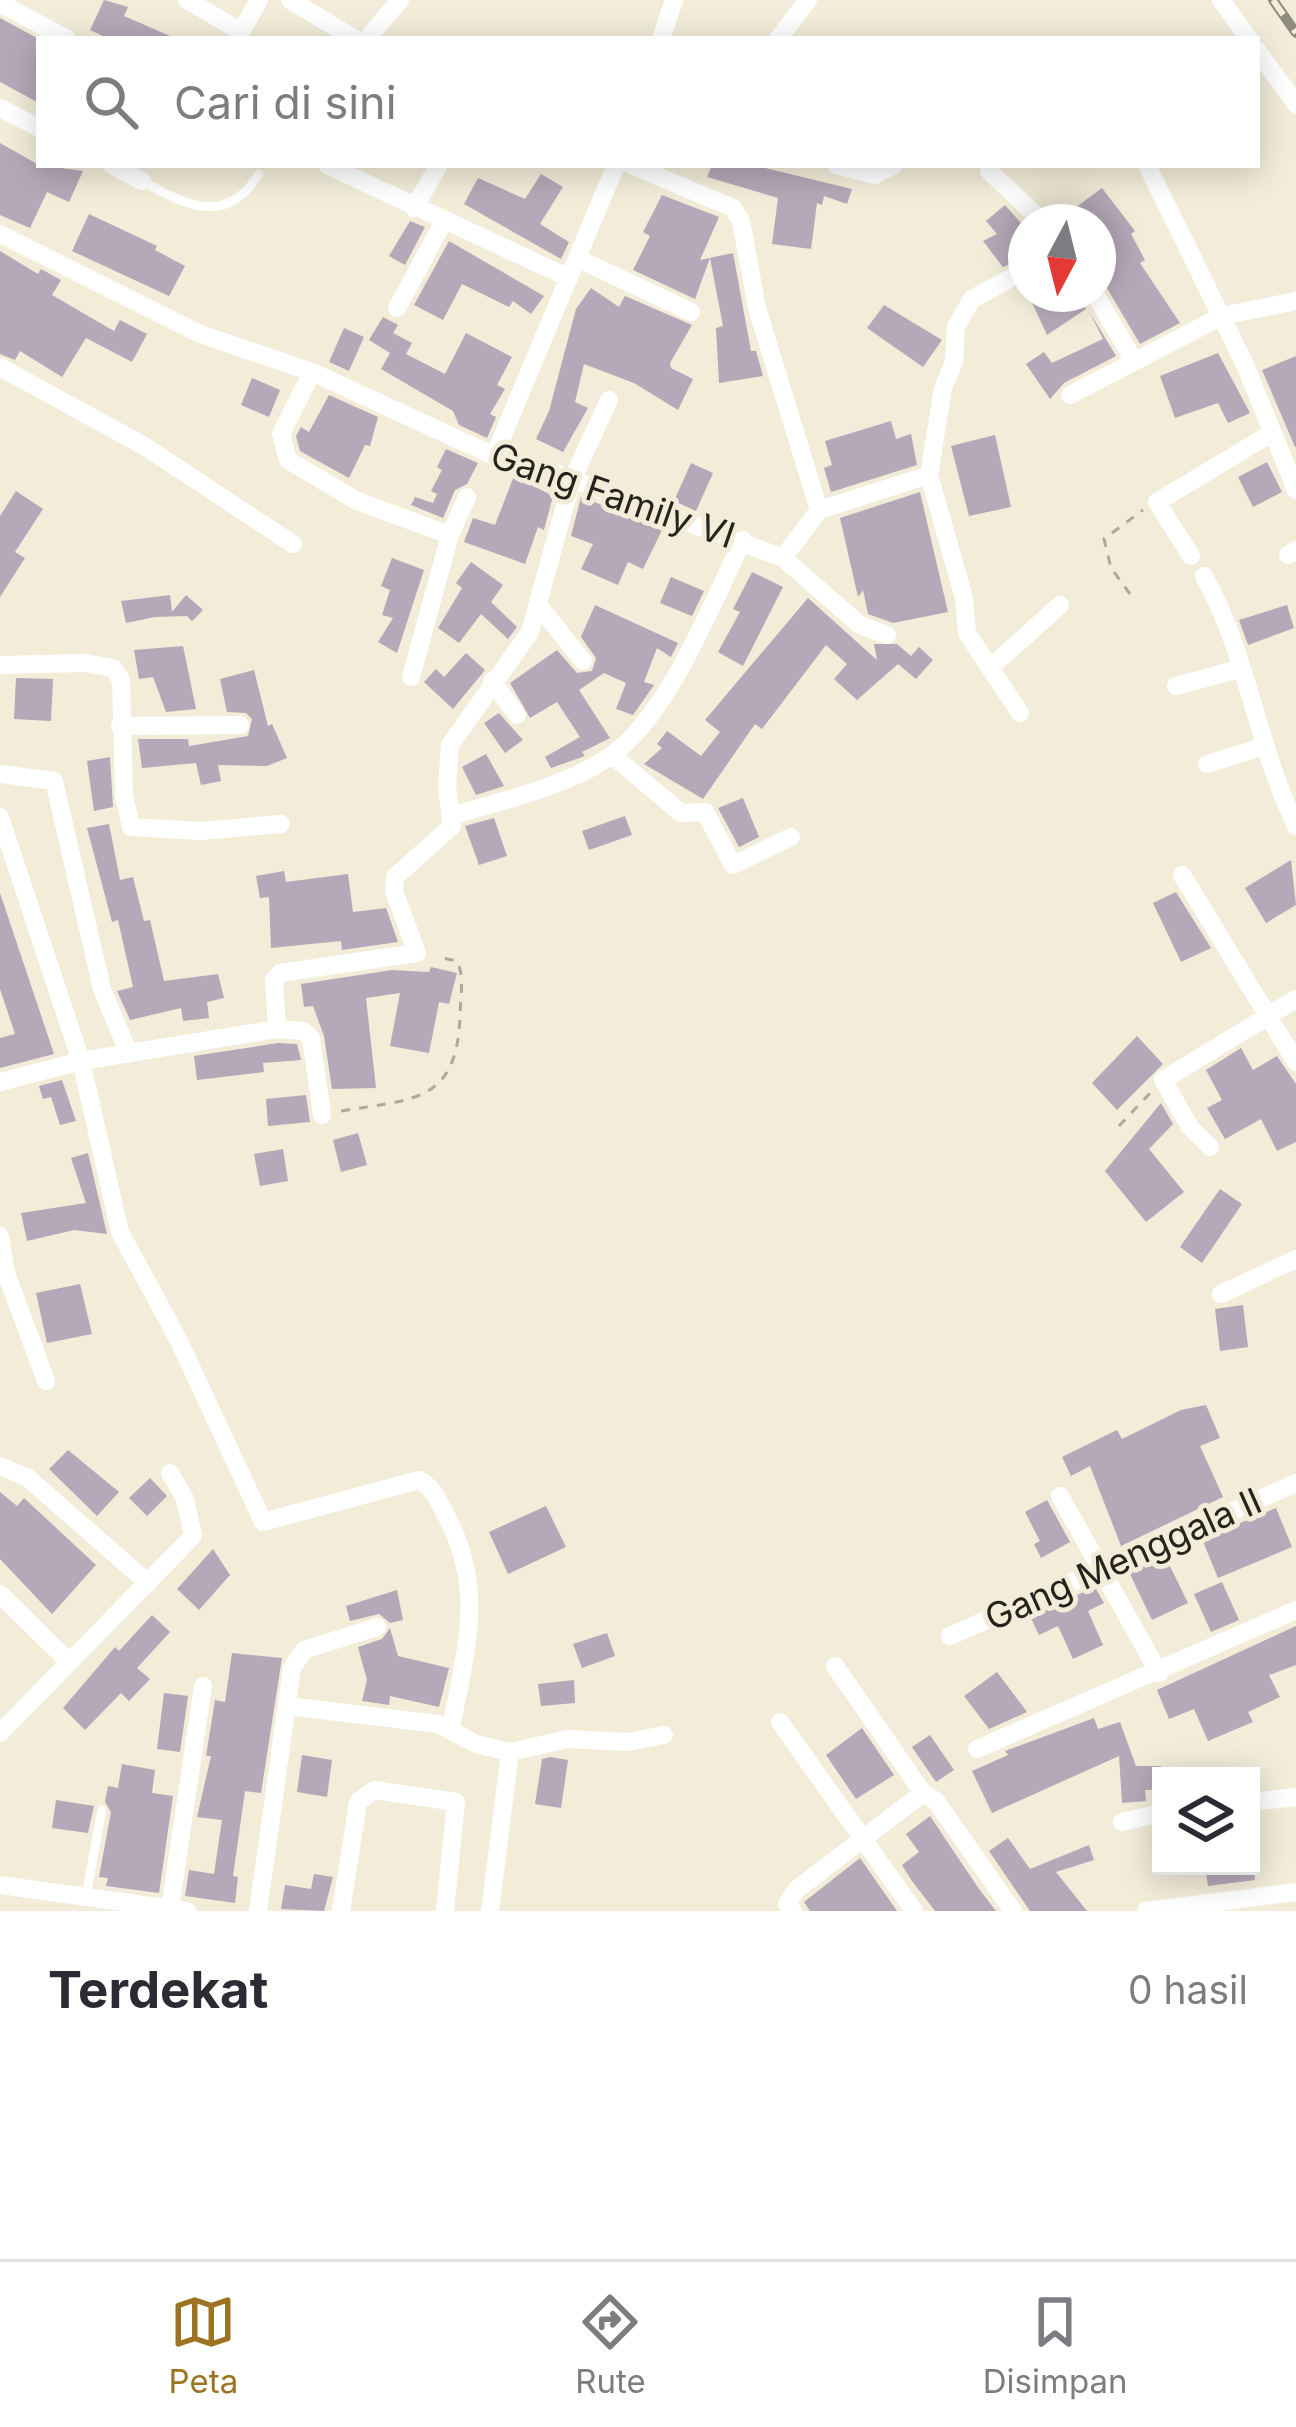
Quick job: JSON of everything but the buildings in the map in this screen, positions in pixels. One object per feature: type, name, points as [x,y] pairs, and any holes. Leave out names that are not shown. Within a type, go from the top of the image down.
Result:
[{"type":"street","points":[[188,0],[239,35],[259,0]]},
{"type":"street","points":[[290,0],[350,36]]},
{"type":"street","points":[[370,36],[400,0]]},
{"type":"street","points":[[662,36],[674,0]]},
{"type":"street","points":[[780,36],[808,0]]},
{"type":"street","points":[[1221,0],[1247,36]]},
{"type":"street","points":[[0,4],[61,36]]},
{"type":"street","points":[[1260,54],[1296,104]]},
{"type":"street","points":[[0,108],[36,126]]},
{"type":"street","points":[[118,168],[142,181]]},
{"type":"street","points":[[333,168],[569,278]]},
{"type":"street","points":[[414,208],[437,168]]},
{"type":"street","points":[[494,456],[615,168]]},
{"type":"street","points":[[848,168],[875,175],[888,168]]},
{"type":"street","points":[[1149,168],[1222,316],[1296,490]]},
{"type":"street","points":[[989,171],[1024,204]]},
{"type":"street","points":[[679,172],[733,208],[741,220],[757,308],[819,510],[928,475]]},
{"type":"street","points":[[397,308],[444,221]]},
{"type":"street","name":"Gang Family VI","points":[[0,234],[200,334],[312,372],[494,456],[743,540],[783,558],[819,510]]},
{"type":"street","points":[[577,258],[691,312]]},
{"type":"street","points":[[1008,277],[972,299],[956,326],[954,362],[943,388],[928,475],[964,598],[967,633],[1020,713]]},
{"type":"street","points":[[1070,395],[1222,316],[1296,301]]},
{"type":"street","points":[[1105,312],[1134,361]]},
{"type":"street","points":[[0,367],[59,397],[293,544]]},
{"type":"street","points":[[312,372],[281,434],[281,449],[288,460],[357,501],[450,535]]},
{"type":"street","points":[[278,1029],[274,980],[280,973],[417,953],[394,891],[395,877],[448,831],[454,815],[446,757],[492,681],[530,632],[572,480],[609,400]]},
{"type":"street","points":[[1192,556],[1157,502],[1270,434]]},
{"type":"street","points":[[411,677],[450,535],[467,497]]},
{"type":"street","points":[[454,815],[577,775],[612,755],[646,720],[688,653],[743,540]]},
{"type":"street","points":[[783,558],[860,625],[887,635]]},
{"type":"street","points":[[1204,576],[1226,616],[1239,669],[1296,826]]},
{"type":"street","points":[[991,667],[1060,605]]},
{"type":"street","points":[[540,607],[583,661]]},
{"type":"street","points":[[0,665],[85,663],[113,668],[121,680],[120,726],[130,826],[202,831],[281,824]]},
{"type":"street","points":[[1176,686],[1239,669]]},
{"type":"street","points":[[492,681],[518,715]]},
{"type":"street","points":[[120,726],[240,725]]},
{"type":"street","points":[[1207,764],[1265,746]]},
{"type":"street","points":[[612,755],[681,813],[705,812],[734,865],[791,838]]},
{"type":"street","points":[[0,774],[54,781],[102,989],[129,1054]]},
{"type":"street","points":[[0,817],[81,1061],[120,1232],[179,1341],[263,1522],[419,1480],[436,1497],[472,1589],[451,1729]]},
{"type":"street","points":[[1182,875],[1296,1062]]},
{"type":"street","points":[[1210,1147],[1190,1127],[1163,1080],[1296,999]]},
{"type":"street","points":[[0,1082],[81,1061],[278,1029],[303,1031],[311,1038],[322,1114]]},
{"type":"street","points":[[0,1236],[6,1273],[46,1381]]},
{"type":"street","points":[[1221,1294],[1296,1259]]},
{"type":"street","points":[[0,1466],[28,1478],[148,1583]]},
{"type":"street","points":[[0,1732],[194,1533],[185,1498],[170,1473]]},
{"type":"street","name":"Gang Menggala II","points":[[950,1636],[1296,1483]]},
{"type":"street","points":[[1060,1496],[1103,1565],[1159,1672]]},
{"type":"street","points":[[0,1594],[68,1661]]},
{"type":"street","points":[[977,1749],[1296,1610]]},
{"type":"street","points":[[258,1911],[292,1668],[304,1651],[377,1627]]},
{"type":"street","points":[[835,1666],[1013,1911]]},
{"type":"street","points":[[0,1885],[179,1910],[202,1686]]},
{"type":"street","points":[[288,1706],[412,1719],[510,1752],[568,1739],[627,1742],[664,1735]]},
{"type":"street","points":[[780,1722],[914,1911]]},
{"type":"street","points":[[490,1911],[510,1752]]},
{"type":"street","points":[[341,1911],[358,1802],[374,1790],[456,1802],[445,1911]]},
{"type":"street","points":[[787,1909],[861,1837],[923,1793]]},
{"type":"street","points":[[1260,1801],[1296,1797]]},
{"type":"street","points":[[1122,1822],[1152,1815]]},
{"type":"street","points":[[1146,1911],[1296,1892]]},
{"type":"lane","points":[[142,181],[205,208],[220,208],[244,198],[259,174]]},
{"type":"lane","points":[[98,1902],[103,1810]]},
{"type":"path","points":[[1130,594],[1111,568],[1104,539],[1157,502]]},
{"type":"path","points":[[322,1114],[425,1097],[449,1073],[460,1029],[461,970],[457,962],[417,953]]},
{"type":"path","points":[[1119,1126],[1163,1080]]},
{"type":"railway","points":[[1273,0],[1296,33]]}]
